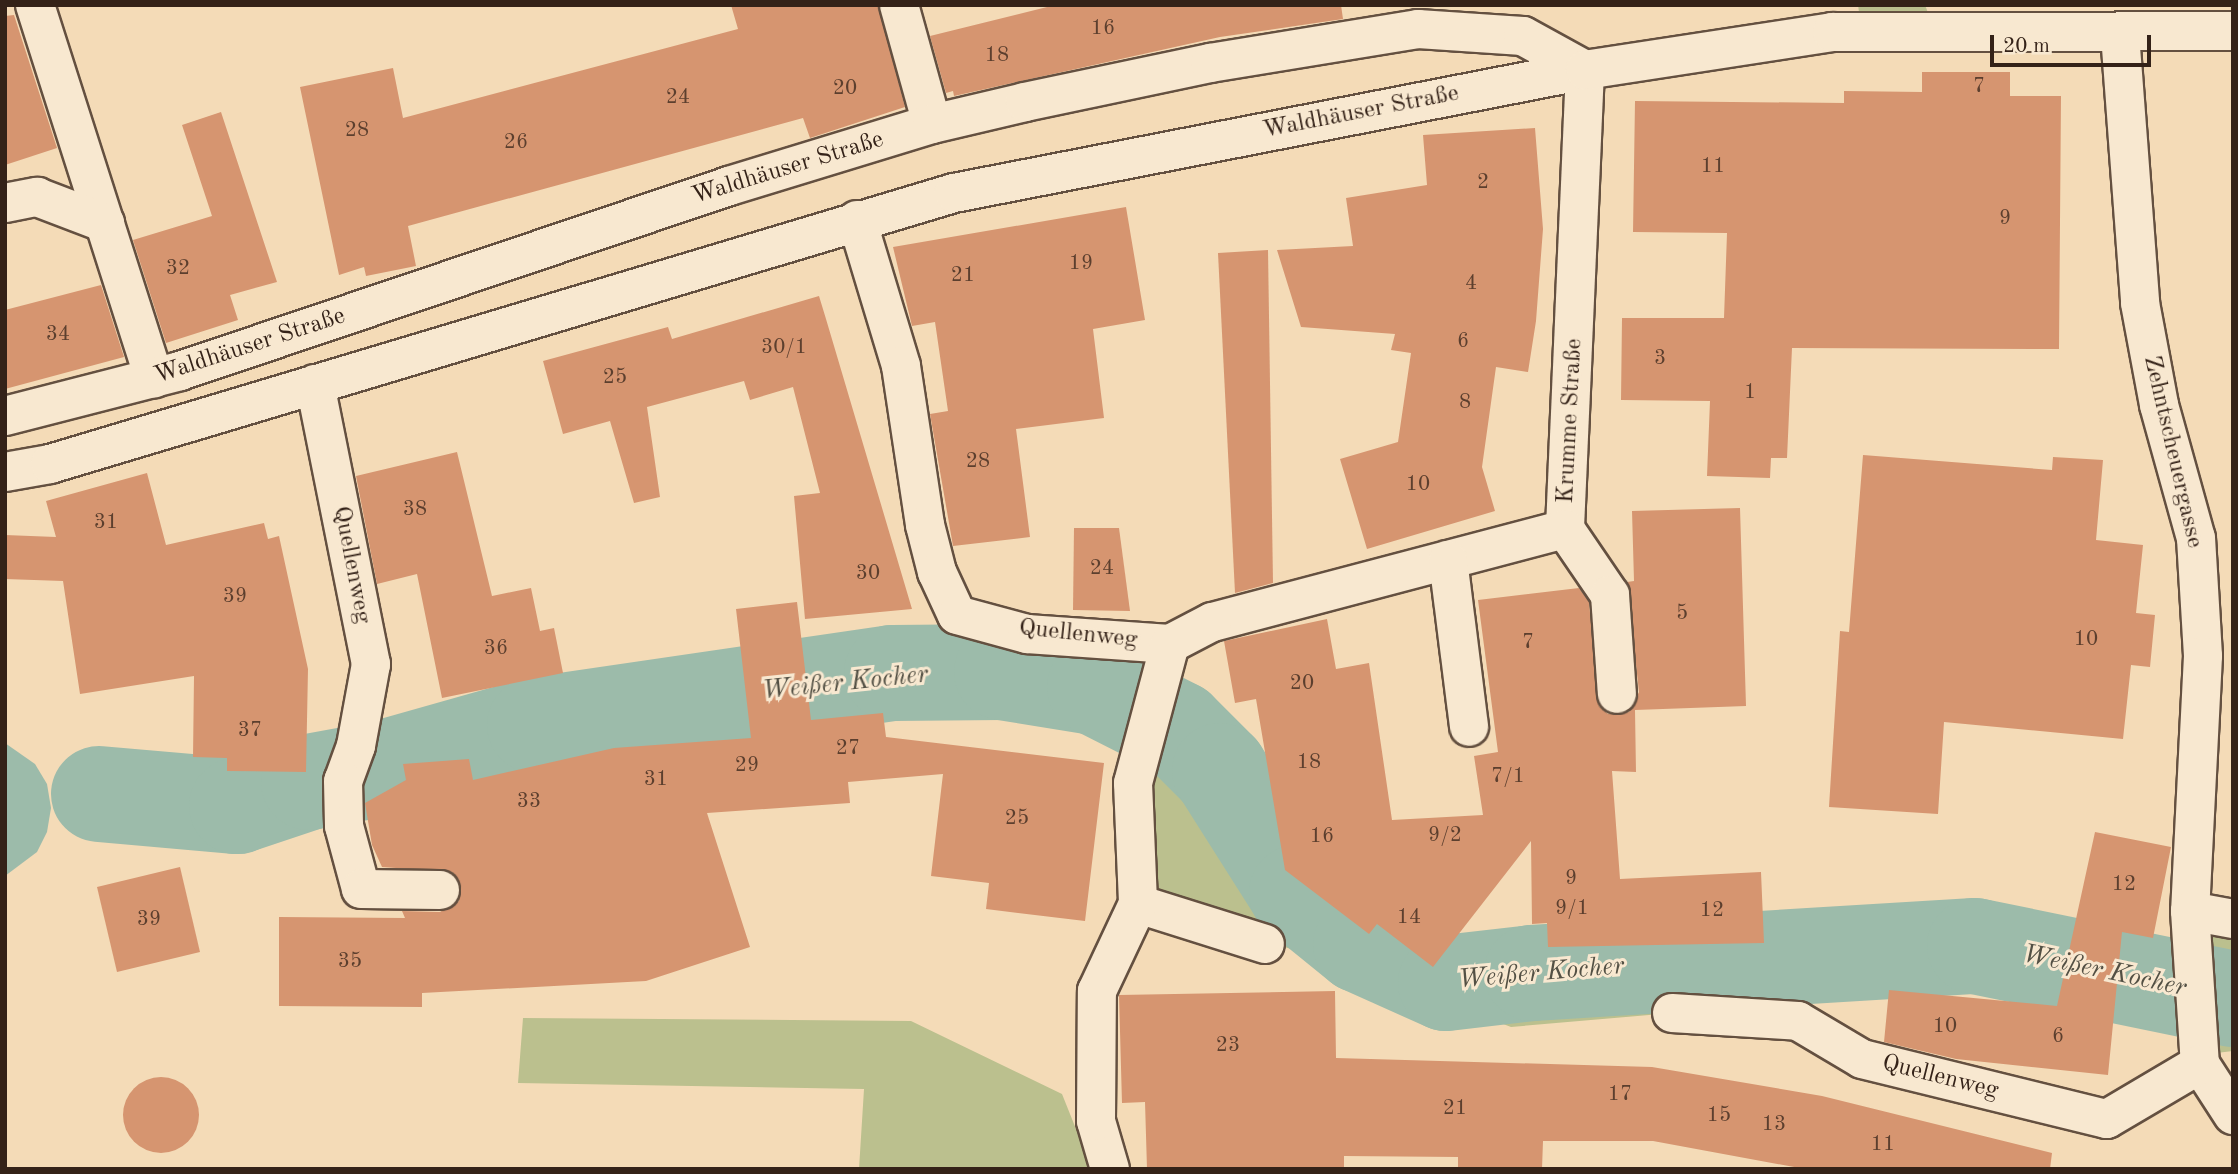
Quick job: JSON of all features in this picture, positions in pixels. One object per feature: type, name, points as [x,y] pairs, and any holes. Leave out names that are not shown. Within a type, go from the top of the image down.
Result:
[{"type":"street","points":[[35,5],[154,378]]},
{"type":"street","points":[[899,5],[932,124]]},
{"type":"street","name":"Waldhäuser Straße","points":[[5,472],[50,464],[775,250],[857,220],[954,193],[1848,18],[2120,34],[2233,31]]},
{"type":"street","name":"Waldhäuser Straße","points":[[5,416],[154,378],[932,124],[1210,63],[1418,29],[1523,36],[1585,70]]},
{"type":"street","name":"Zehntscheuergasse","points":[[2120,34],[2140,303],[2159,405],[2196,538],[2203,656],[2191,923],[2199,1049]]},
{"type":"street","name":"Krumme Straße","points":[[1170,644],[1212,622],[1565,529],[1585,70]]},
{"type":"street","points":[[5,203],[37,197],[105,223]]},
{"type":"street","name":"Quellenweg","points":[[857,220],[901,366],[925,525],[937,572],[957,615],[1027,634],[1170,644],[1133,783],[1138,904]]},
{"type":"street","name":"Quellenweg","points":[[314,384],[371,664],[356,746],[344,781],[344,826],[361,889],[440,890]]},
{"type":"street","points":[[1565,529],[1610,595],[1616,694]]},
{"type":"street","points":[[1448,561],[1469,727]]},
{"type":"street","points":[[1110,1169],[1097,1121],[1097,991],[1138,904],[1265,944]]},
{"type":"street","points":[[2191,923],[2233,919]]},
{"type":"street","name":"Quellenweg","points":[[1672,1013],[1798,1021],[1862,1059],[2107,1119],[2199,1049]]},
{"type":"street","points":[[2199,1049],[2233,1115]]},
{"type":"green space","points":[[1858,5],[1925,5],[1932,23],[1860,19]]},
{"type":"green space","points":[[1154,716],[1178,729],[1220,771],[1297,893],[1361,945],[1446,983],[1667,965],[1672,1013],[1511,1027],[1366,971],[1138,904]]},
{"type":"green space","points":[[2199,920],[2233,924],[2233,1051],[2208,1054]]},
{"type":"green space","points":[[523,1018],[911,1021],[1062,1094],[1092,1169],[859,1169],[864,1089],[518,1083]]},
{"type":"shaded area","points":[[5,743],[35,764],[47,784],[51,808],[47,832],[37,852],[5,876]]},
{"type":"building","points":[[731,5],[878,5],[905,107],[810,138],[803,118],[408,226],[416,266],[366,276],[364,267],[339,275],[300,87],[393,68],[403,118],[738,29]]},
{"type":"building","points":[[1055,5],[1341,5],[1343,19],[1220,37],[954,96],[953,91],[946,93],[930,36]]},
{"type":"building","points":[[14,15],[57,148],[5,165],[5,16]]},
{"type":"building","points":[[1922,72],[2010,72],[2010,96],[2061,96],[2059,349],[1792,348],[1787,458],[1771,458],[1770,478],[1707,476],[1710,401],[1621,400],[1622,318],[1724,318],[1727,233],[1633,232],[1635,101],[1844,103],[1844,91],[1922,92]]},
{"type":"building","points":[[221,112],[277,282],[230,295],[238,320],[166,343],[133,240],[212,216],[182,125]]},
{"type":"building","points":[[1535,128],[1543,229],[1536,321],[1528,372],[1496,367],[1482,467],[1495,511],[1367,549],[1340,459],[1398,442],[1411,353],[1391,350],[1395,334],[1301,327],[1277,250],[1353,246],[1346,198],[1427,185],[1423,135]]},
{"type":"building","points":[[1126,207],[1145,320],[1093,329],[1104,418],[1016,429],[1030,537],[953,546],[930,414],[948,411],[935,322],[912,326],[893,247]]},
{"type":"building","points":[[1268,250],[1273,583],[1235,593],[1218,253]]},
{"type":"building","points":[[101,285],[124,357],[5,389],[5,310]]},
{"type":"building","points":[[819,296],[912,609],[805,619],[794,496],[820,493],[793,387],[750,400],[744,381],[647,407],[660,497],[634,503],[610,421],[563,434],[543,361],[668,327],[672,339]]},
{"type":"building","points":[[457,452],[492,596],[531,588],[540,631],[554,628],[563,673],[442,698],[417,574],[377,584],[356,476]]},
{"type":"building","points":[[1863,455],[2052,470],[2053,457],[2103,460],[2096,540],[2143,545],[2136,613],[2155,615],[2150,667],[2131,665],[2123,739],[1944,722],[1938,814],[1829,807],[1840,631],[1849,632]]},
{"type":"building","points":[[147,473],[166,545],[264,523],[268,539],[279,536],[308,669],[306,772],[227,771],[227,758],[193,757],[194,676],[80,694],[63,581],[5,579],[5,535],[56,537],[46,501]]},
{"type":"building","points":[[1740,508],[1746,706],[1635,710],[1636,772],[1612,771],[1620,879],[1761,872],[1764,943],[1548,947],[1547,923],[1532,924],[1531,841],[1433,967],[1377,924],[1369,934],[1285,870],[1256,699],[1235,703],[1224,641],[1327,619],[1336,669],[1369,663],[1392,820],[1483,815],[1474,756],[1498,752],[1478,600],[1579,588],[1589,602],[1599,706],[1608,714],[1629,712],[1639,692],[1627,582],[1634,581],[1632,511]]},
{"type":"building","points":[[1074,528],[1119,528],[1130,611],[1073,610]]},
{"type":"building","points":[[797,602],[811,720],[883,713],[886,737],[1104,763],[1085,921],[986,909],[989,883],[931,876],[943,774],[848,782],[850,803],[707,813],[750,947],[646,981],[422,993],[422,1007],[279,1006],[279,917],[405,918],[402,911],[440,912],[459,901],[459,880],[452,872],[382,867],[372,845],[365,803],[406,780],[403,764],[469,759],[473,780],[614,748],[751,738],[736,609]]},
{"type":"building","points":[[2095,832],[2171,847],[2153,938],[2122,932],[2108,1075],[1956,1059],[1884,1042],[1889,990],[2057,1006]]},
{"type":"building","points":[[180,867],[200,952],[117,972],[97,887]]},
{"type":"building","points":[[1335,991],[1336,1058],[1652,1067],[1822,1096],[2052,1153],[2050,1169],[1805,1169],[1653,1141],[1543,1141],[1542,1169],[1458,1169],[1458,1157],[1344,1156],[1344,1169],[1147,1169],[1145,1102],[1122,1103],[1119,995]]},
{"type":"building","points":[[161,1077],[175,1080],[188,1088],[196,1101],[199,1115],[196,1129],[188,1142],[175,1150],[161,1153],[147,1150],[134,1142],[126,1129],[123,1115],[126,1101],[134,1088],[147,1080]]},
{"type":"waterway","name":"Weißer Kocher","points":[[99,794],[237,806],[309,782],[380,769],[535,725],[892,673],[1002,672],[1095,687],[1178,729],[1220,771],[1297,893],[1361,945],[1446,983],[1532,973],[1975,946],[2233,999]]}]
